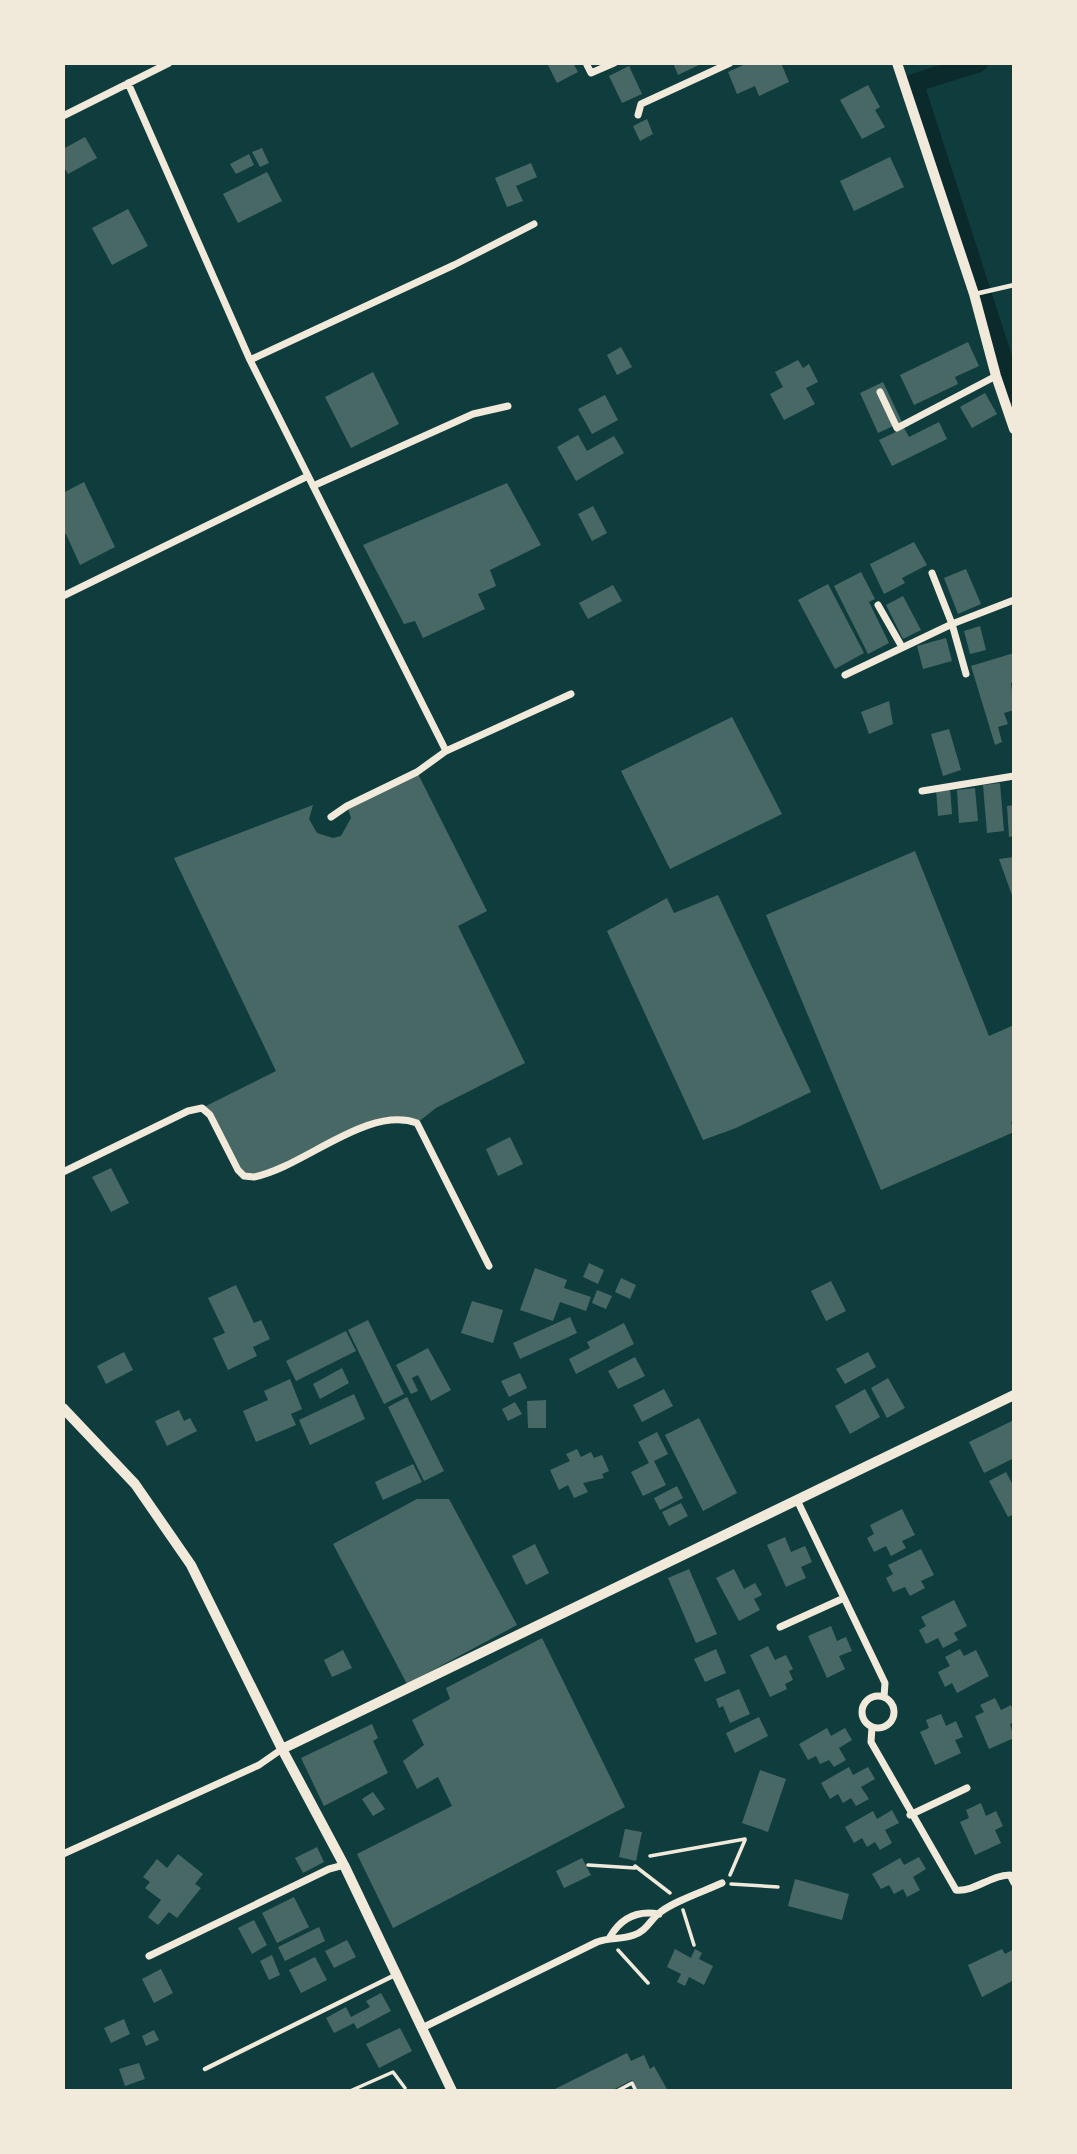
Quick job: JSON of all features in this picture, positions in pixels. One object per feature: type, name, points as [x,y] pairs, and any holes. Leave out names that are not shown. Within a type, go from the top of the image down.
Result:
[{"type":"street","points":[[63,116],[169,63]]},
{"type":"street","points":[[586,63],[592,73],[614,63]]},
{"type":"street","points":[[638,115],[641,104],[730,63]]},
{"type":"street","points":[[897,63],[974,294],[996,376],[1014,429]]},
{"type":"street","points":[[128,83],[250,360],[446,751]]},
{"type":"street","points":[[250,360],[534,225]]},
{"type":"street","points":[[880,393],[897,428],[996,376]]},
{"type":"street","points":[[313,486],[473,414],[508,406]]},
{"type":"street","points":[[63,596],[308,476]]},
{"type":"street","points":[[932,573],[952,624],[966,674]]},
{"type":"street","points":[[845,675],[952,624],[1014,600]]},
{"type":"street","points":[[878,606],[902,647]]},
{"type":"street","points":[[331,817],[416,772],[446,751],[571,694]]},
{"type":"street","points":[[922,791],[1014,776]]},
{"type":"street","points":[[63,1172],[188,1111],[202,1108],[210,1115],[244,1177],[254,1177],[380,1121],[404,1118],[417,1123],[489,1266]]},
{"type":"street","points":[[63,1854],[259,1765],[282,1749],[1014,1395]]},
{"type":"street","points":[[63,1408],[135,1484],[191,1565],[282,1749],[344,1865],[452,2091]]},
{"type":"street","points":[[797,1500],[885,1682],[884,1697]]},
{"type":"street","points":[[780,1627],[844,1598]]},
{"type":"street","points":[[872,1727],[888,1724],[894,1715],[892,1704],[884,1697],[873,1696],[862,1708],[864,1719],[872,1727],[871,1742],[910,1815],[956,1890],[962,1891],[999,1875],[1010,1875],[1014,1883]]},
{"type":"street","points":[[910,1815],[967,1788]]},
{"type":"street","points":[[149,1956],[330,1869],[344,1865]]},
{"type":"street","points":[[422,2028],[610,1937],[635,1935],[649,1927],[659,1914],[725,1883]]},
{"type":"street","points":[[610,1937],[617,1926],[629,1916],[644,1911],[659,1914]]},
{"type":"lane","points":[[974,294],[1014,285]]},
{"type":"lane","points":[[205,2069],[396,1975]]},
{"type":"path","points":[[650,1856],[745,1839],[725,1883],[778,1887]]},
{"type":"path","points":[[588,1866],[636,1867],[671,1894],[688,1920],[694,1945]]},
{"type":"path","points":[[610,1937],[615,1947],[648,1983]]},
{"type":"path","points":[[350,2091],[393,2072],[405,2088]]},
{"type":"path","points":[[617,2091],[632,2083],[636,2091]]},
{"type":"building","points":[[547,63],[573,63],[578,72],[557,83]]},
{"type":"building","points":[[673,63],[703,63],[678,75]]},
{"type":"building","points":[[748,63],[781,63],[789,82],[759,96],[755,86],[737,94],[728,72]]},
{"type":"building","points":[[629,66],[642,94],[622,103],[609,76]]},
{"type":"building","points":[[868,85],[880,107],[875,110],[885,127],[862,139],[840,100]]},
{"type":"building","points":[[647,119],[653,134],[640,141],[633,126]]},
{"type":"building","points":[[85,137],[97,158],[68,174],[63,165],[63,149]]},
{"type":"building","points":[[262,148],[269,163],[260,167],[252,152]]},
{"type":"building","points":[[249,154],[254,165],[236,174],[230,164]]},
{"type":"building","points":[[890,157],[904,187],[854,211],[840,181]]},
{"type":"building","points":[[531,163],[537,177],[516,186],[523,201],[507,207],[495,178]]},
{"type":"building","points":[[267,172],[282,201],[238,223],[223,194]]},
{"type":"building","points":[[128,209],[148,246],[112,265],[92,228]]},
{"type":"building","points":[[968,342],[979,366],[955,377],[958,384],[914,405],[900,375]]},
{"type":"building","points":[[621,347],[632,367],[617,375],[607,355]]},
{"type":"building","points":[[798,360],[803,368],[809,364],[818,382],[806,388],[815,404],[784,420],[770,394],[783,387],[775,372]]},
{"type":"building","points":[[373,372],[399,424],[351,448],[325,397]]},
{"type":"building","points":[[883,382],[902,422],[878,433],[860,393]]},
{"type":"building","points":[[985,393],[997,414],[972,428],[960,407]]},
{"type":"building","points":[[605,395],[618,420],[592,434],[578,409]]},
{"type":"building","points":[[939,422],[947,439],[892,466],[879,440],[904,428],[909,437]]},
{"type":"building","points":[[578,435],[587,451],[614,436],[624,453],[576,481],[557,447]]},
{"type":"building","points":[[84,482],[115,547],[80,565],[66,534],[63,535],[63,493]]},
{"type":"building","points":[[507,483],[541,545],[490,570],[496,586],[478,594],[485,609],[423,638],[415,621],[404,624],[363,545]]},
{"type":"building","points":[[593,506],[607,533],[592,541],[578,514]]},
{"type":"building","points":[[914,542],[927,565],[902,578],[905,583],[884,594],[870,564]]},
{"type":"building","points":[[966,569],[981,604],[958,614],[944,578]]},
{"type":"building","points":[[861,572],[875,599],[869,602],[889,643],[868,654],[834,586]]},
{"type":"building","points":[[828,584],[864,653],[835,669],[798,600]]},
{"type":"building","points":[[613,585],[622,601],[588,619],[579,603]]},
{"type":"building","points":[[903,596],[921,630],[903,639],[886,605]]},
{"type":"building","points":[[980,626],[986,650],[970,654],[964,631]]},
{"type":"building","points":[[946,638],[952,661],[923,669],[917,646]]},
{"type":"building","points":[[1014,653],[1014,682],[1011,683],[1014,710],[1004,713],[1008,724],[998,727],[1002,742],[995,745],[971,666]]},
{"type":"building","points":[[889,701],[893,724],[869,734],[861,712]]},
{"type":"building","points":[[732,717],[782,814],[670,869],[621,771]]},
{"type":"building","points":[[949,729],[961,770],[943,776],[931,734]]},
{"type":"building","points":[[417,772],[487,911],[458,926],[525,1063],[436,1108],[417,1123],[380,1121],[264,1175],[244,1176],[202,1108],[276,1071],[174,858],[313,805],[309,819],[317,833],[333,838],[341,836],[351,818],[347,806]]},
{"type":"building","points":[[1000,783],[1004,831],[987,833],[983,785]]},
{"type":"building","points":[[950,788],[952,814],[938,816],[936,789]]},
{"type":"building","points":[[975,788],[978,821],[959,823],[957,790]]},
{"type":"building","points":[[1014,805],[1014,836],[1009,837],[1007,806]]},
{"type":"building","points":[[915,851],[989,1036],[1014,1025],[1014,1122],[1011,1122],[1014,1132],[881,1190],[766,915]]},
{"type":"building","points":[[1014,857],[1014,901],[999,859]]},
{"type":"building","points":[[718,895],[811,1092],[736,1128],[703,1140],[607,931],[667,898],[674,913]]},
{"type":"building","points":[[510,1137],[523,1164],[498,1176],[486,1149]]},
{"type":"building","points":[[111,1168],[129,1203],[111,1212],[92,1177]]},
{"type":"building","points":[[589,1263],[604,1270],[598,1284],[583,1277]]},
{"type":"building","points":[[535,1268],[567,1280],[564,1288],[591,1297],[586,1311],[560,1302],[553,1321],[520,1310]]},
{"type":"building","points":[[621,1278],[636,1285],[630,1299],[615,1292]]},
{"type":"building","points":[[831,1281],[846,1311],[826,1321],[811,1291]]},
{"type":"building","points":[[236,1285],[254,1323],[261,1320],[270,1339],[253,1347],[257,1356],[228,1370],[213,1338],[225,1333],[208,1298]]},
{"type":"building","points":[[597,1290],[612,1296],[606,1309],[592,1303]]},
{"type":"building","points":[[472,1301],[503,1310],[493,1343],[461,1333]]},
{"type":"building","points":[[570,1317],[577,1333],[520,1359],[513,1343]]},
{"type":"building","points":[[368,1320],[404,1394],[384,1404],[348,1330]]},
{"type":"building","points":[[624,1323],[634,1344],[576,1374],[569,1359],[590,1348],[587,1342]]},
{"type":"building","points":[[346,1331],[356,1351],[296,1381],[286,1361]]},
{"type":"building","points":[[428,1348],[451,1390],[431,1401],[418,1375],[412,1378],[418,1391],[411,1394],[396,1365]]},
{"type":"building","points":[[124,1352],[133,1370],[106,1384],[97,1366]]},
{"type":"building","points":[[868,1352],[876,1367],[845,1384],[836,1369]]},
{"type":"building","points":[[635,1357],[645,1376],[618,1389],[608,1371]]},
{"type":"building","points":[[342,1368],[349,1383],[320,1399],[313,1384]]},
{"type":"building","points":[[520,1373],[527,1388],[509,1397],[501,1381]]},
{"type":"building","points":[[888,1378],[905,1408],[887,1418],[871,1388]]},
{"type":"building","points":[[290,1379],[302,1409],[291,1414],[296,1425],[256,1442],[243,1411],[268,1400],[264,1391]]},
{"type":"building","points":[[664,1389],[673,1406],[642,1422],[633,1405]]},
{"type":"building","points":[[865,1389],[880,1417],[850,1434],[835,1406]]},
{"type":"building","points":[[354,1394],[365,1419],[310,1445],[299,1420]]},
{"type":"building","points":[[407,1397],[444,1471],[424,1481],[388,1407]]},
{"type":"building","points":[[546,1400],[546,1428],[528,1428],[527,1401]]},
{"type":"building","points":[[515,1402],[522,1414],[508,1421],[502,1409]]},
{"type":"building","points":[[179,1410],[184,1421],[190,1418],[197,1431],[167,1446],[155,1421]]},
{"type":"building","points":[[699,1418],[737,1493],[703,1511],[665,1435]]},
{"type":"building","points":[[1014,1420],[1014,1458],[984,1473],[969,1442]]},
{"type":"building","points":[[657,1432],[668,1454],[654,1461],[666,1485],[643,1496],[631,1472],[649,1463],[638,1442]]},
{"type":"building","points":[[577,1449],[581,1457],[591,1452],[594,1458],[602,1455],[609,1471],[602,1474],[604,1478],[583,1483],[588,1492],[574,1498],[568,1485],[559,1490],[550,1470],[570,1461],[566,1454]]},
{"type":"building","points":[[413,1464],[422,1482],[383,1500],[375,1482]]},
{"type":"building","points":[[1006,1472],[1014,1487],[1014,1514],[1008,1517],[989,1481]]},
{"type":"building","points":[[677,1486],[683,1498],[660,1510],[654,1498]]},
{"type":"building","points":[[417,1499],[449,1499],[517,1625],[407,1684],[333,1544]]},
{"type":"building","points":[[681,1503],[688,1516],[669,1526],[662,1512]]},
{"type":"building","points":[[902,1509],[915,1535],[902,1541],[906,1548],[891,1556],[886,1546],[874,1552],[867,1538],[874,1534],[870,1525]]},
{"type":"building","points":[[785,1537],[791,1552],[805,1546],[812,1562],[801,1567],[806,1578],[786,1587],[767,1545]]},
{"type":"building","points":[[535,1544],[549,1573],[526,1585],[512,1556]]},
{"type":"building","points":[[921,1549],[934,1575],[921,1581],[925,1588],[910,1596],[905,1587],[893,1592],[886,1578],[893,1574],[888,1565]]},
{"type":"building","points":[[689,1569],[717,1634],[696,1643],[668,1578]]},
{"type":"building","points":[[734,1569],[744,1589],[755,1583],[762,1595],[754,1599],[760,1610],[739,1621],[716,1578]]},
{"type":"building","points":[[954,1600],[967,1626],[954,1633],[958,1640],[943,1648],[938,1638],[926,1644],[919,1630],[926,1626],[921,1617]]},
{"type":"building","points":[[831,1626],[837,1641],[846,1637],[852,1651],[839,1656],[845,1669],[827,1678],[808,1636]]},
{"type":"building","points":[[542,1638],[625,1807],[393,1928],[357,1854],[452,1806],[438,1777],[417,1789],[403,1761],[424,1745],[412,1720],[450,1699],[446,1688]]},
{"type":"building","points":[[768,1646],[775,1660],[786,1655],[793,1669],[789,1671],[793,1680],[785,1684],[787,1689],[770,1697],[750,1655]]},
{"type":"building","points":[[716,1649],[726,1673],[705,1682],[694,1659]]},
{"type":"building","points":[[960,1649],[964,1656],[976,1650],[989,1676],[957,1693],[952,1683],[945,1687],[938,1672],[950,1666],[945,1657]]},
{"type":"building","points":[[343,1650],[352,1668],[332,1677],[324,1660]]},
{"type":"building","points":[[739,1689],[750,1714],[730,1723],[723,1706],[719,1708],[716,1699]]},
{"type":"building","points":[[995,1698],[1001,1710],[1011,1705],[1014,1722],[1010,1724],[1014,1738],[989,1749],[975,1716],[984,1712],[980,1705]]},
{"type":"building","points":[[941,1714],[946,1726],[956,1721],[963,1737],[955,1740],[961,1753],[935,1765],[920,1732],[929,1728],[926,1720]]},
{"type":"building","points":[[759,1717],[768,1736],[735,1753],[726,1733]]},
{"type":"building","points":[[372,1724],[378,1738],[373,1741],[388,1773],[324,1806],[301,1758]]},
{"type":"building","points":[[827,1728],[831,1736],[845,1728],[852,1740],[839,1748],[846,1760],[834,1767],[829,1760],[820,1764],[816,1756],[808,1760],[799,1744]]},
{"type":"building","points":[[849,1767],[853,1775],[868,1767],[875,1779],[861,1787],[869,1799],[856,1806],[851,1798],[843,1803],[838,1794],[830,1799],[821,1783]]},
{"type":"building","points":[[760,1770],[786,1779],[768,1832],[742,1823]]},
{"type":"building","points":[[373,1792],[385,1809],[373,1816],[362,1799]]},
{"type":"building","points":[[981,1803],[986,1816],[996,1811],[1003,1826],[995,1830],[1001,1843],[975,1855],[960,1822],[969,1818],[966,1810]]},
{"type":"building","points":[[892,1810],[899,1823],[885,1830],[892,1843],[880,1850],[875,1842],[867,1847],[862,1838],[854,1843],[845,1827],[873,1811],[877,1819]]},
{"type":"building","points":[[625,1829],[642,1832],[636,1861],[619,1857]]},
{"type":"building","points":[[317,1847],[324,1862],[303,1873],[295,1858]]},
{"type":"building","points":[[178,1854],[203,1874],[195,1884],[201,1888],[177,1918],[169,1912],[158,1925],[148,1917],[161,1900],[145,1888],[150,1882],[143,1877],[157,1859],[167,1868]]},
{"type":"building","points":[[919,1857],[926,1869],[913,1877],[920,1890],[907,1897],[903,1889],[894,1894],[889,1885],[881,1889],[872,1874],[900,1858],[904,1865]]},
{"type":"building","points":[[582,1858],[591,1875],[564,1888],[556,1871]]},
{"type":"building","points":[[795,1879],[849,1894],[842,1920],[788,1906]]},
{"type":"building","points":[[294,1897],[309,1927],[277,1943],[262,1913]]},
{"type":"building","points":[[254,1920],[267,1945],[252,1954],[238,1928]]},
{"type":"building","points":[[319,1927],[325,1941],[285,1961],[278,1947]]},
{"type":"building","points":[[347,1940],[356,1957],[334,1968],[325,1951]]},
{"type":"building","points":[[675,1949],[691,1958],[695,1949],[702,1953],[699,1959],[713,1966],[704,1985],[689,1977],[685,1986],[677,1982],[681,1974],[667,1967]]},
{"type":"building","points":[[1002,1949],[1005,1954],[1014,1949],[1014,1980],[982,1997],[968,1965]]},
{"type":"building","points":[[272,1955],[280,1975],[269,1980],[260,1961]]},
{"type":"building","points":[[315,1957],[327,1980],[301,1993],[289,1970]]},
{"type":"building","points":[[161,1969],[173,1993],[154,2003],[142,1979]]},
{"type":"building","points":[[381,1993],[391,2011],[357,2029],[354,2023],[334,2033],[326,2018],[346,2007],[351,2017],[370,2007],[366,2001]]},
{"type":"building","points":[[124,2019],[130,2034],[111,2043],[104,2028]]},
{"type":"building","points":[[400,2028],[412,2051],[379,2068],[366,2044]]},
{"type":"building","points":[[154,2030],[159,2040],[146,2046],[142,2036]]},
{"type":"building","points":[[627,2053],[631,2061],[644,2055],[650,2069],[654,2066],[668,2091],[638,2091],[632,2080],[611,2091],[551,2091]]},
{"type":"building","points":[[139,2063],[145,2079],[125,2086],[119,2069]]},
{"type":"waterway","points":[[978,63],[914,83],[1014,393]]}]
